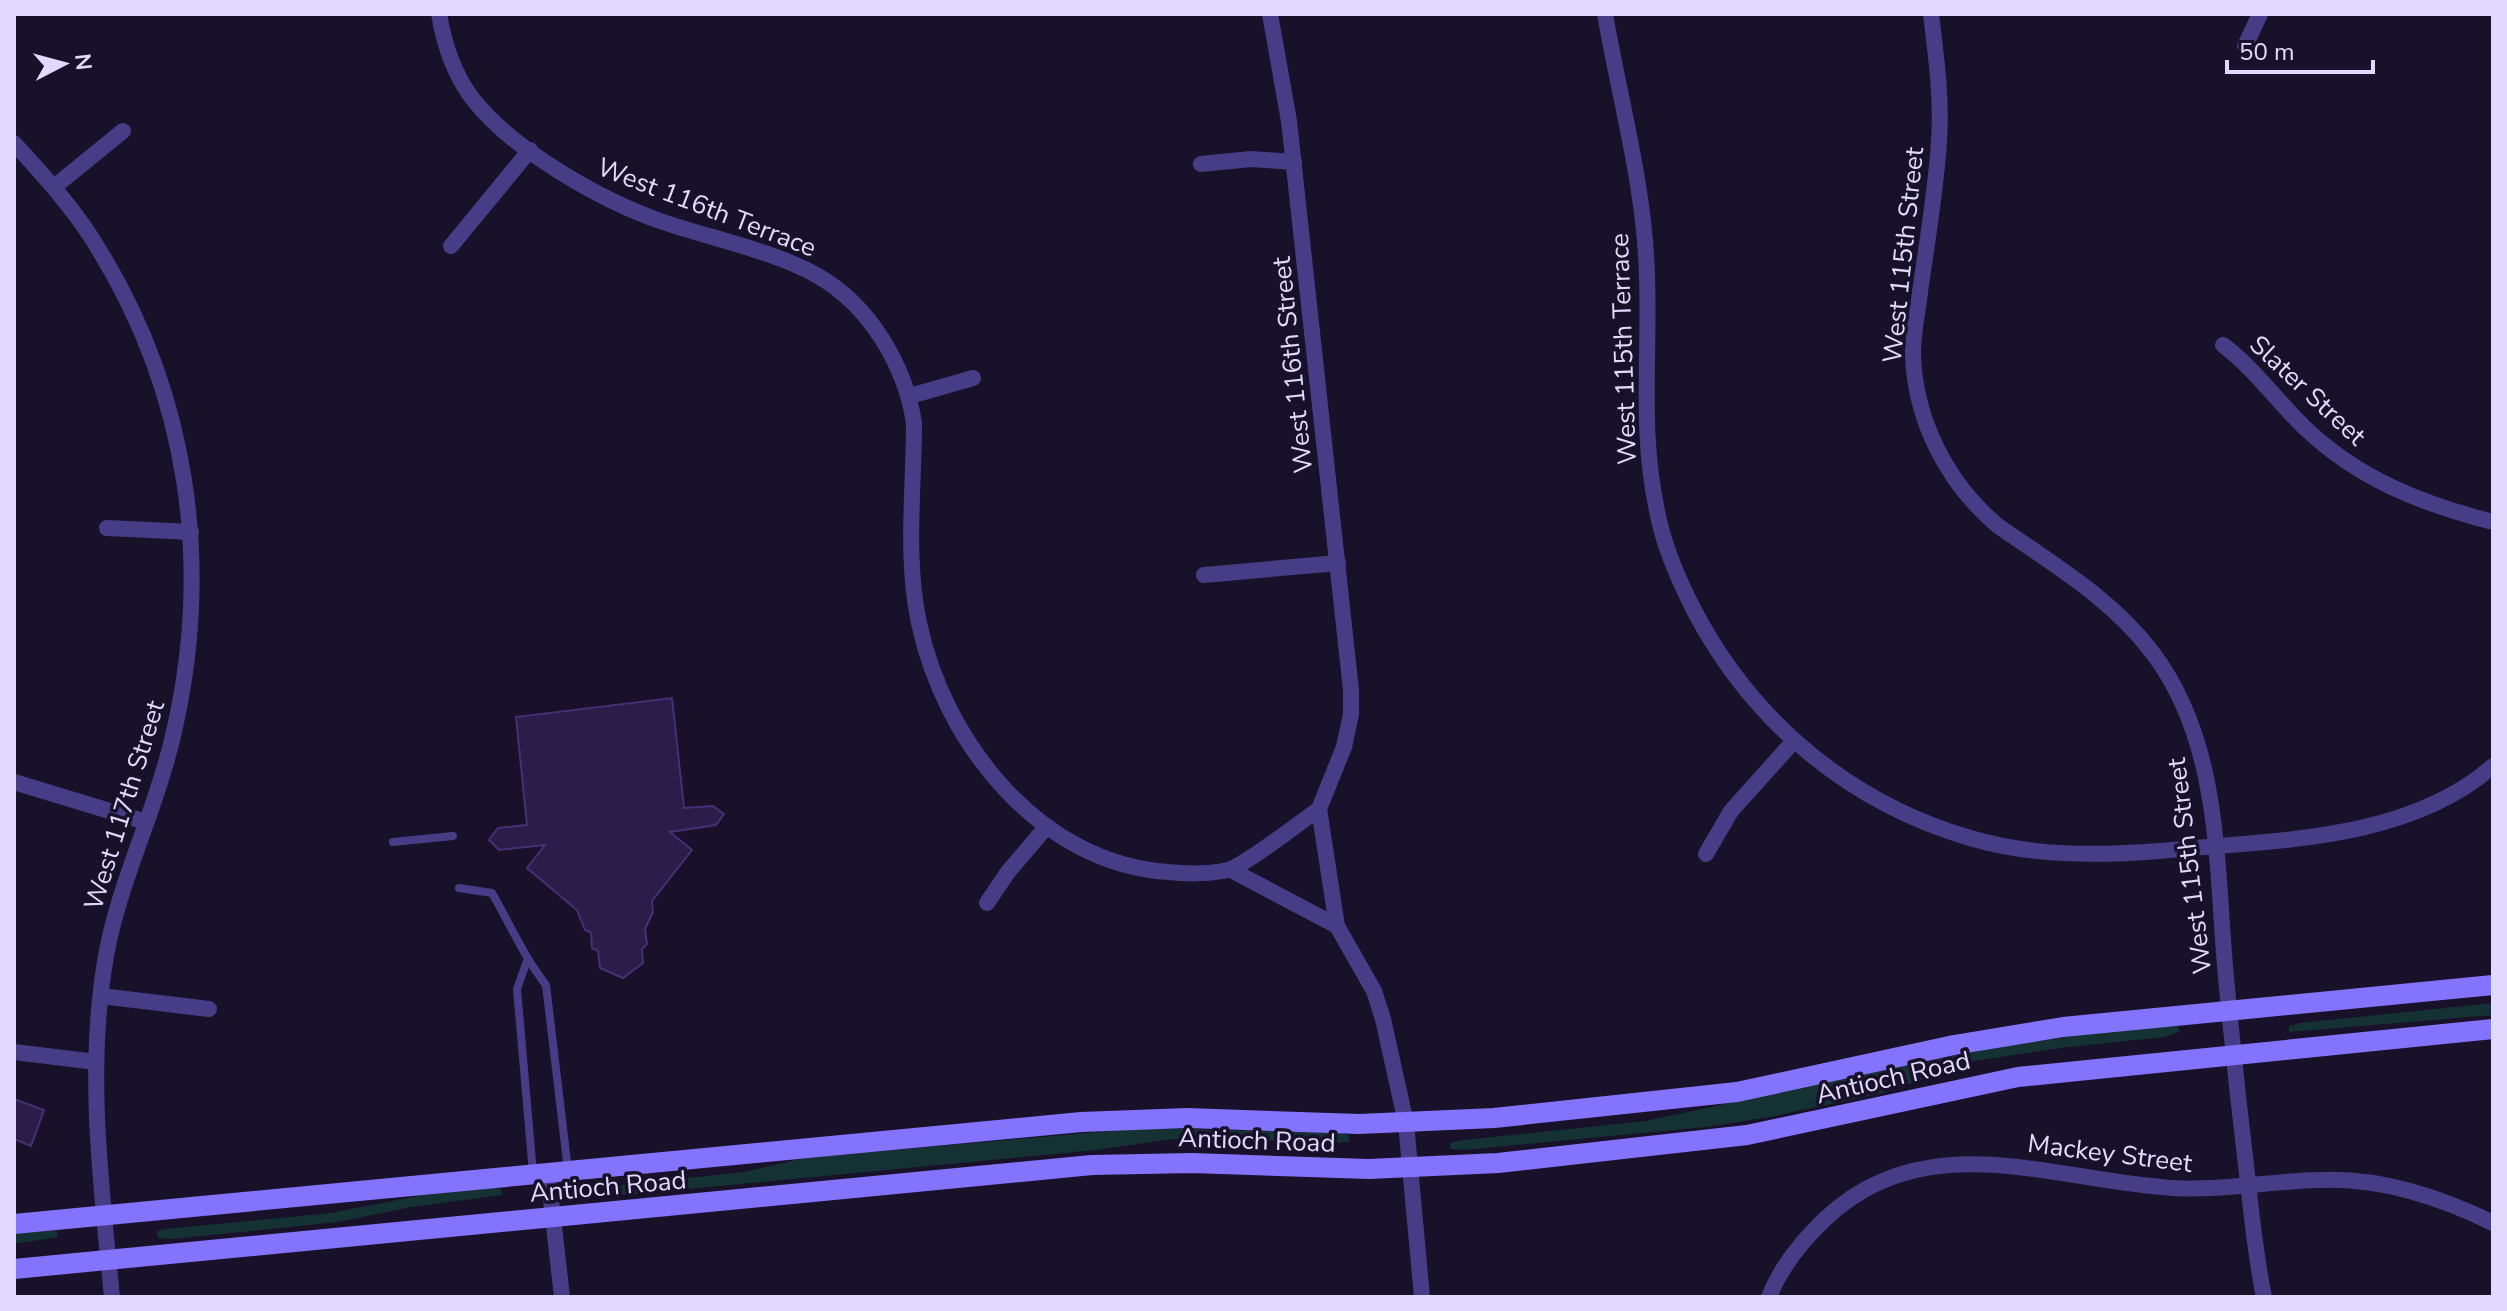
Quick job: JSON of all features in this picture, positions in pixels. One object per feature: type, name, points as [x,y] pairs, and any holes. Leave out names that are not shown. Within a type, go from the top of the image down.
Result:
[{"type":"main road","name":"Antioch Road","points":[[14,1224],[1081,1122],[1187,1118],[1310,1124],[1494,1118],[1723,1094],[2007,1035],[2063,1027],[2493,985]]},
{"type":"main road","name":"Antioch Road","points":[[14,1269],[1092,1165],[1192,1163],[1411,1168],[1498,1163],[1702,1141],[1802,1125],[2018,1077],[2493,1029]]},
{"type":"street","name":"West 116th Terrace","points":[[439,14],[454,68],[471,97],[492,120],[530,150],[577,183],[618,205],[791,263],[831,284],[859,309],[886,345],[910,396],[914,423],[913,589],[931,668],[952,717],[977,757],[1021,805],[1090,853],[1121,865],[1187,874],[1231,870],[1319,809]]},
{"type":"street","name":"West 116th Street","points":[[1270,14],[1294,162],[1351,690],[1351,714],[1344,747],[1319,809]]},
{"type":"street","name":"West 115th Terrace","points":[[1605,14],[1643,214],[1647,277],[1645,418],[1649,472],[1660,525],[1680,582],[1708,636],[1762,711],[1821,764],[1869,795],[1919,819],[1971,838],[2027,850],[2085,855],[2340,832],[2401,817],[2446,798],[2493,766]]},
{"type":"street","name":"West 115th Street","points":[[1931,14],[1939,87],[1939,140],[1913,349],[1915,386],[1925,422],[1959,486],[1984,514],[2110,606],[2158,661],[2181,699],[2199,744],[2209,790],[2233,1055],[2255,1247],[2264,1297]]},
{"type":"street","points":[[2245,46],[2260,14]]},
{"type":"street","points":[[54,187],[123,131]]},
{"type":"street","name":"West 117th Street","points":[[14,143],[54,187],[92,237],[127,299],[149,347],[178,438],[191,532],[194,575],[192,629],[184,687],[172,744],[118,908],[106,956],[101,996],[96,1106],[112,1297]]},
{"type":"street","points":[[451,246],[530,150]]},
{"type":"street","points":[[1201,164],[1251,159],[1294,162]]},
{"type":"street","name":"Slater Street","points":[[2223,345],[2242,359],[2304,427],[2339,457],[2373,479],[2418,501],[2493,522]]},
{"type":"street","points":[[910,396],[973,378]]},
{"type":"street","points":[[107,528],[191,532]]},
{"type":"street","points":[[1204,575],[1338,563]]},
{"type":"street","points":[[1706,854],[1731,811],[1794,741]]},
{"type":"street","points":[[14,782],[146,822]]},
{"type":"street","points":[[1319,809],[1337,926],[1379,1005],[1406,1123],[1422,1297]]},
{"type":"street","points":[[987,903],[1008,872],[1047,826]]},
{"type":"street","points":[[1231,870],[1337,926]]},
{"type":"street","points":[[101,996],[209,1009]]},
{"type":"street","points":[[14,1052],[96,1062]]},
{"type":"street","name":"Mackey Street","points":[[1769,1297],[1793,1253],[1835,1209],[1851,1197],[1906,1172],[1941,1164],[1998,1163],[2162,1187],[2204,1189],[2320,1179],[2361,1181],[2453,1203],[2493,1223]]},
{"type":"street","points":[[550,1173],[562,1297]]},
{"type":"lane","points":[[393,842],[453,836]]},
{"type":"lane","points":[[459,888],[492,893],[519,940],[527,961],[546,985],[550,1173]]},
{"type":"lane","points":[[527,961],[517,989],[550,1173]]},
{"type":"green space","points":[[2493,1003],[2493,1015],[2289,1032],[2289,1026],[2300,1023]]},
{"type":"green space","points":[[2178,1026],[2180,1032],[2164,1037],[1975,1061],[1883,1093],[1770,1117],[1706,1127],[1450,1149],[1450,1143],[1463,1140],[1645,1121],[1984,1049]]},
{"type":"green space","points":[[1143,1128],[1338,1133],[1349,1135],[1349,1142],[1191,1138],[1097,1150],[625,1195],[603,1194],[603,1188],[744,1172],[805,1158]]},
{"type":"green space","points":[[501,1189],[502,1195],[411,1207],[338,1222],[173,1239],[158,1238],[157,1231],[331,1213],[428,1194]]},
{"type":"green space","points":[[57,1231],[58,1237],[14,1244],[14,1233]]},
{"type":"building","points":[[672,698],[684,808],[713,806],[724,814],[716,825],[670,832],[692,850],[652,901],[653,912],[645,929],[647,944],[642,949],[643,963],[623,978],[600,968],[598,951],[592,948],[591,933],[585,930],[577,910],[527,868],[545,845],[499,850],[489,840],[498,828],[527,825],[516,717]]},
{"type":"building","points":[[14,1099],[44,1110],[31,1146],[14,1139]]}]
